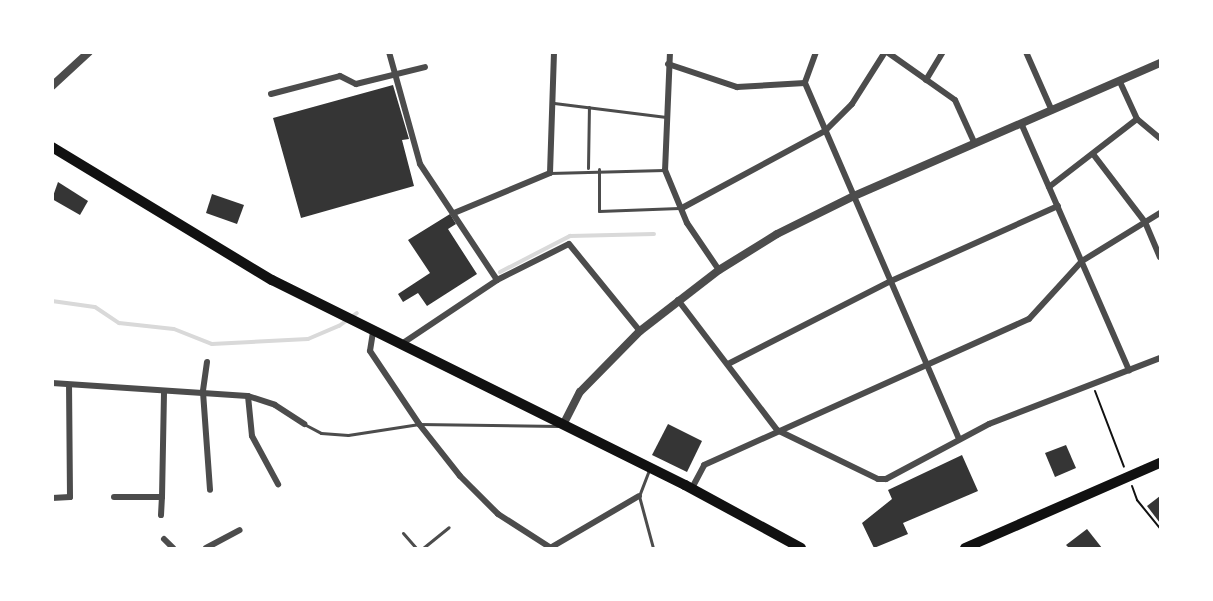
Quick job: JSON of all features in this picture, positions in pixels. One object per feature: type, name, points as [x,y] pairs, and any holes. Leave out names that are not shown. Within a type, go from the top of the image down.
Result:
[{"type":"main road","points":[[52,147],[272,280],[348,320],[651,468],[801,549]]},
{"type":"main road","points":[[965,549],[1161,463]]},
{"type":"street","points":[[53,86],[89,52]]},
{"type":"street","points":[[389,52],[420,164],[497,280]]},
{"type":"street","points":[[454,213],[550,172],[554,52]]},
{"type":"street","points":[[670,52],[665,170],[697,241],[719,270]]},
{"type":"street","points":[[816,52],[805,83],[959,439]]},
{"type":"street","points":[[682,208],[825,131],[852,104],[886,52],[956,100],[975,144]]},
{"type":"street","points":[[926,80],[943,52]]},
{"type":"street","points":[[1026,52],[1052,111]]},
{"type":"street","points":[[563,425],[580,392],[640,331],[719,270],[777,234],[854,196],[1161,63]]},
{"type":"street","points":[[668,64],[737,87],[805,83]]},
{"type":"street","points":[[271,94],[340,76],[356,84],[425,67]]},
{"type":"street","points":[[1120,82],[1137,119],[1161,138]]},
{"type":"street","points":[[1049,187],[1137,119]]},
{"type":"street","points":[[1021,123],[1129,370]]},
{"type":"street","points":[[1093,154],[1145,222],[1161,257]]},
{"type":"street","points":[[728,364],[891,281],[1058,206]]},
{"type":"street","points":[[692,489],[704,465],[926,363],[1029,319],[1082,261],[1161,213]]},
{"type":"street","points":[[400,345],[497,280],[569,244],[640,331]]},
{"type":"street","points":[[678,300],[777,430],[878,479],[886,479],[959,439],[1092,383],[1161,358]]},
{"type":"street","points":[[373,332],[370,351],[419,424],[498,514],[550,548],[639,496]]},
{"type":"street","points":[[207,362],[203,393],[210,489]]},
{"type":"street","points":[[52,383],[69,386],[248,396],[275,405],[304,424]]},
{"type":"street","points":[[52,498],[70,497],[69,386]]},
{"type":"street","points":[[161,515],[164,392]]},
{"type":"street","points":[[248,396],[252,436],[278,484]]},
{"type":"street","points":[[114,497],[162,497]]},
{"type":"street","points":[[206,549],[240,530]]},
{"type":"street","points":[[164,539],[172,549]]},
{"type":"lane","points":[[552,103],[666,117]]},
{"type":"lane","points":[[588,169],[589,107]]},
{"type":"lane","points":[[550,172],[588,169],[665,170]]},
{"type":"lane","points":[[599,169],[599,211],[682,208]]},
{"type":"lane","points":[[304,424],[321,433],[348,435],[419,424],[548,429],[563,425]]},
{"type":"lane","points":[[651,468],[639,496],[653,549]]},
{"type":"lane","points":[[423,549],[449,527]]},
{"type":"lane","points":[[403,533],[416,549]]},
{"type":"path","points":[[1092,383],[1137,500],[1161,528]]},
{"type":"building","points":[[393,85],[409,139],[402,140],[414,186],[301,218],[273,118]]},
{"type":"building","points":[[58,182],[88,201],[80,215],[52,199]]},
{"type":"building","points":[[212,194],[244,205],[237,224],[206,213]]},
{"type":"building","points":[[450,214],[456,224],[448,229],[477,274],[427,306],[418,293],[403,302],[398,294],[430,273],[408,240]]},
{"type":"building","points":[[668,424],[702,441],[687,472],[652,455]]},
{"type":"building","points":[[1066,445],[1076,468],[1055,477],[1045,453]]},
{"type":"building","points":[[962,455],[978,491],[903,523],[908,534],[874,548],[862,523],[892,499],[888,490]]},
{"type":"building","points":[[1160,496],[1160,523],[1147,506]]},
{"type":"building","points":[[1087,529],[1102,548],[1069,548],[1066,545]]},
{"type":"waterway","points":[[500,272],[570,236],[654,234]]},
{"type":"waterway","points":[[52,301],[95,307],[119,323],[174,329],[212,344],[308,339],[339,326],[357,313]]}]
